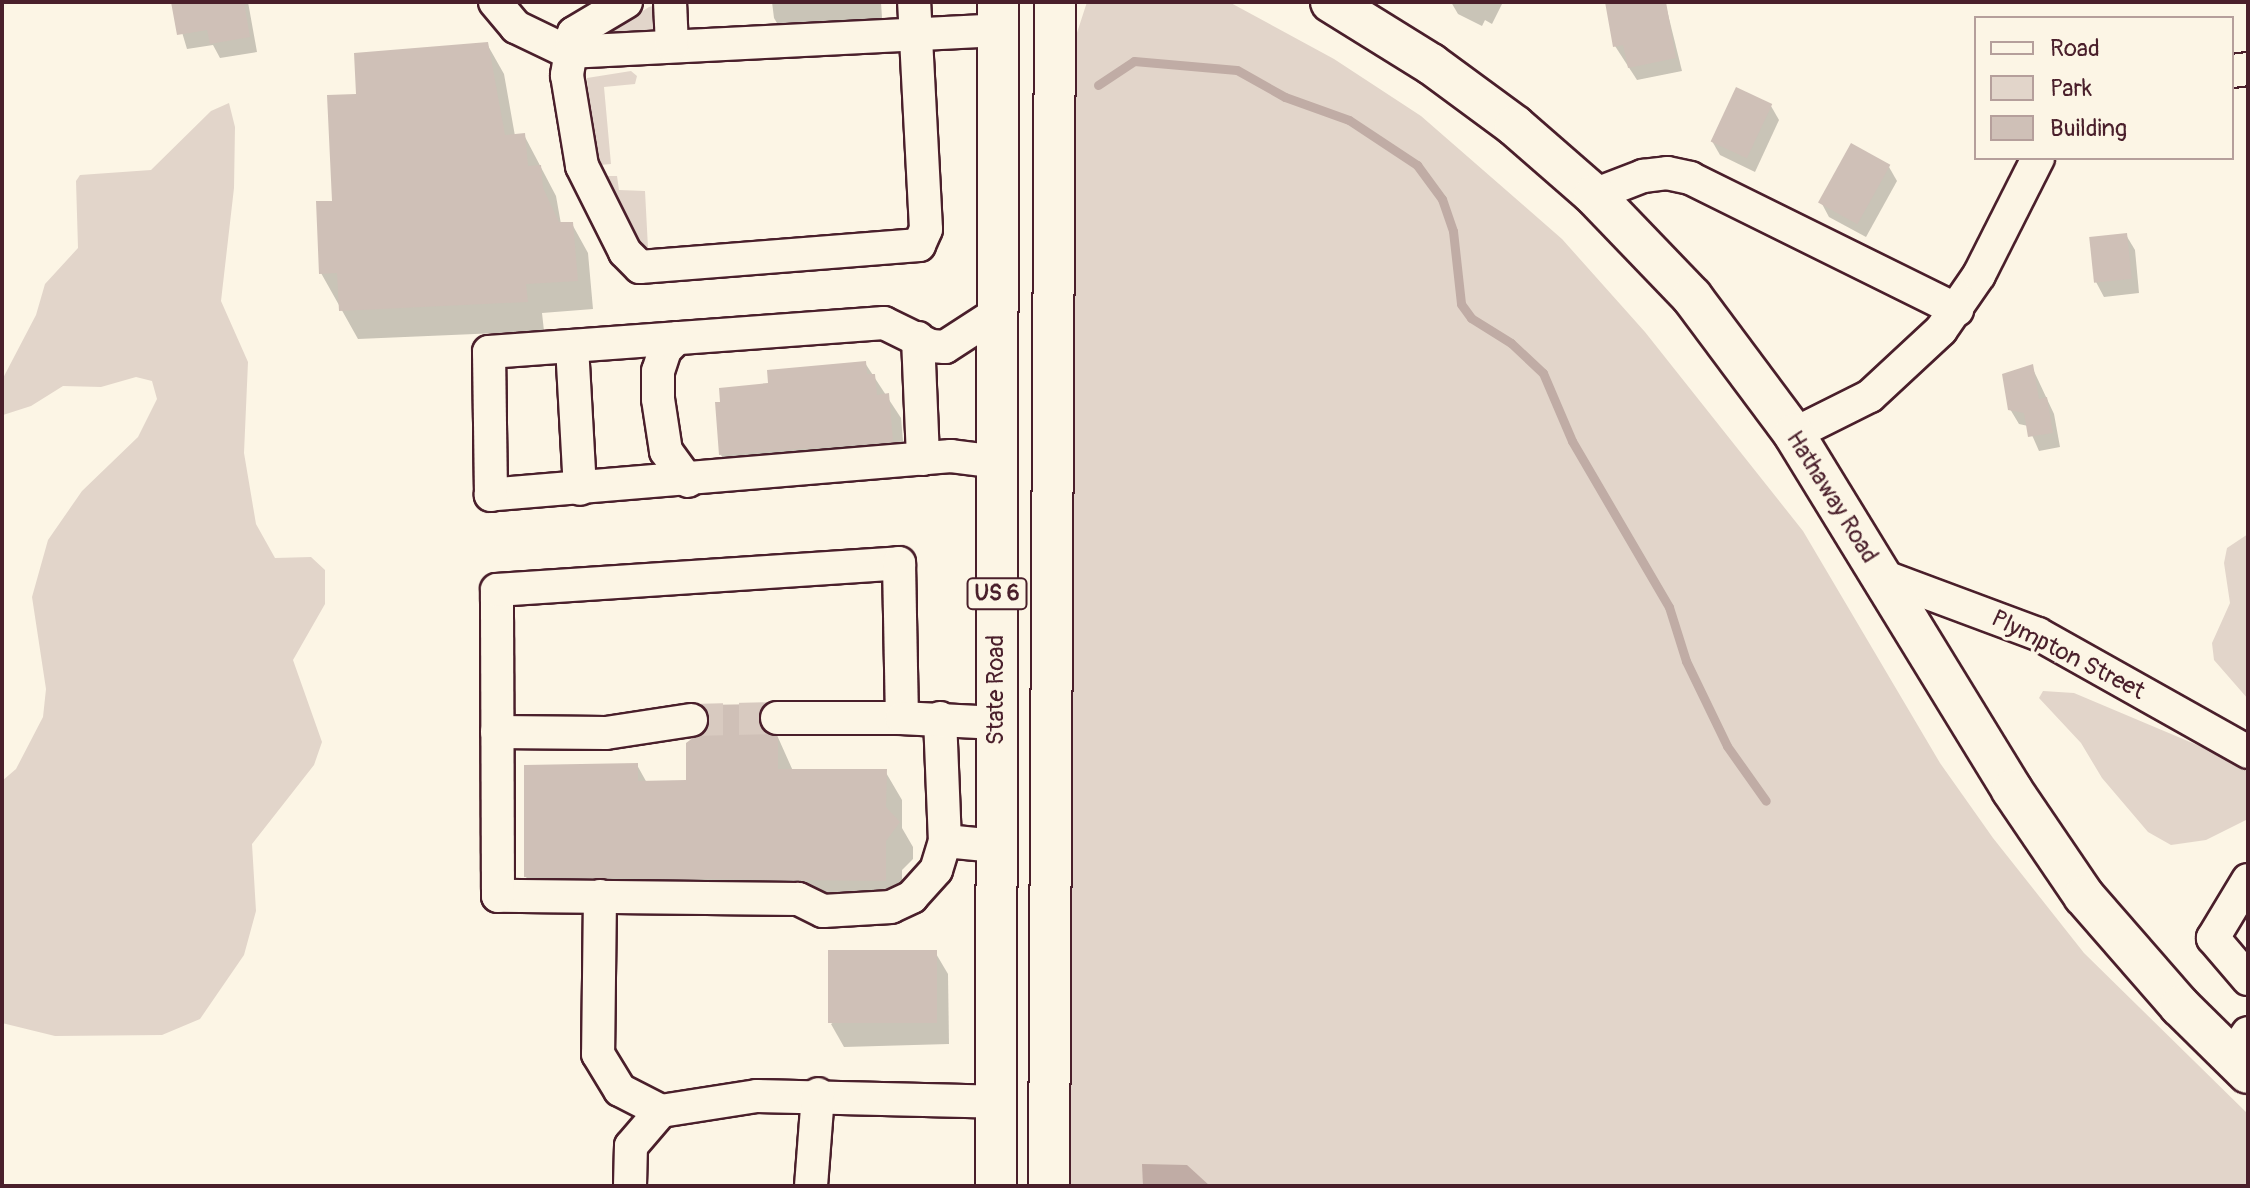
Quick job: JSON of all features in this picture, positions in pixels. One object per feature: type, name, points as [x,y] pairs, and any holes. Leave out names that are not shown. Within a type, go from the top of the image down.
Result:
[{"type":"main road","name":"US 6","points":[[1049,1186],[1055,2]]},
{"type":"main road","name":"Hathaway Road","points":[[1331,2],[1473,94],[1594,195],[1692,297],[1794,434],[2084,896],[2242,1055]]},
{"type":"main road","name":"State Road","points":[[996,1186],[998,16]]},
{"type":"main road","points":[[997,1102],[1050,1104]]},
{"type":"street","points":[[495,2],[516,27],[568,52],[672,46],[915,18],[998,16]]},
{"type":"street","points":[[626,2],[574,33],[568,52],[567,75],[582,166],[625,252],[640,267],[919,245],[926,229],[915,18]]},
{"type":"street","points":[[670,2],[672,46]]},
{"type":"street","points":[[1794,434],[1870,396],[1923,349],[1957,310],[2037,160]]},
{"type":"street","points":[[1594,195],[1643,176],[1667,173],[1690,178],[1957,310]]},
{"type":"street","points":[[997,462],[951,456],[688,481],[491,495],[489,352],[884,323],[931,346],[953,345],[999,312]]},
{"type":"street","points":[[677,338],[665,350],[658,371],[658,399],[666,451],[688,481]]},
{"type":"street","points":[[918,338],[923,459]]},
{"type":"street","points":[[572,346],[580,489]]},
{"type":"street","points":[[902,718],[899,563],[497,590],[498,896],[798,899],[823,911],[891,907],[912,897],[936,870],[945,841],[940,718]]},
{"type":"street","name":"Plympton Street","points":[[1880,575],[2038,634],[2248,752]]},
{"type":"street","points":[[777,718],[940,718],[996,723]]},
{"type":"street","points":[[497,732],[606,733],[691,720]]},
{"type":"street","points":[[945,841],[996,846]]},
{"type":"street","points":[[2248,880],[2213,938],[2248,979]]},
{"type":"street","points":[[600,896],[598,1054],[620,1090],[661,1111],[757,1096],[818,1094],[997,1102]]},
{"type":"street","points":[[811,1186],[818,1094]]},
{"type":"street","points":[[630,1186],[631,1146],[661,1111]]},
{"type":"green space","points":[[1087,2],[1229,2],[1334,59],[1421,116],[1562,239],[1645,332],[1803,531],[1940,763],[1993,838],[2084,953],[2248,1114],[2248,1186],[1069,1186],[1074,42]]},
{"type":"green space","points":[[653,6],[657,38],[604,36],[649,7]]},
{"type":"green space","points":[[631,71],[637,76],[635,84],[604,87],[611,164],[600,165],[594,149],[587,78]]},
{"type":"green space","points":[[229,103],[235,127],[234,188],[221,301],[248,362],[244,453],[256,524],[275,558],[311,557],[325,570],[325,604],[293,660],[322,742],[314,765],[252,844],[256,911],[244,955],[200,1019],[162,1035],[55,1036],[2,1023],[2,781],[16,769],[43,717],[46,689],[32,597],[48,540],[82,491],[138,437],[157,399],[152,381],[136,377],[101,387],[63,386],[31,406],[3,415],[2,380],[36,315],[45,284],[78,248],[76,181],[80,175],[151,170],[211,111]]},
{"type":"green space","points":[[606,176],[617,176],[619,190],[645,191],[648,248],[637,244]]},
{"type":"green space","points":[[2248,534],[2248,699],[2214,660],[2212,643],[2230,603],[2224,563],[2227,548]]},
{"type":"green space","points":[[2043,691],[2074,693],[2247,766],[2248,819],[2206,840],[2171,845],[2148,832],[2102,778],[2081,743],[2039,698]]},
{"type":"shaded area","points":[[1142,1164],[1187,1165],[1210,1186],[1143,1186]]},
{"type":"building","points":[[171,2],[244,2],[250,37],[210,44],[207,30],[177,35]]},
{"type":"building","points":[[1605,2],[1666,2],[1676,58],[1628,68],[1623,45],[1613,47]]},
{"type":"building","points":[[488,42],[505,135],[525,133],[528,166],[541,165],[543,188],[559,222],[573,222],[578,281],[526,284],[528,302],[339,311],[337,273],[319,274],[316,201],[332,201],[327,95],[356,94],[354,53]]},
{"type":"building","points":[[1736,87],[1772,104],[1747,158],[1711,141]]},
{"type":"building","points":[[1851,143],[1890,165],[1857,224],[1818,202]]},
{"type":"building","points":[[2127,233],[2132,279],[2094,283],[2089,237]]},
{"type":"building","points":[[866,361],[867,374],[875,374],[877,395],[889,393],[893,442],[719,455],[715,402],[720,402],[719,388],[768,383],[767,370]]},
{"type":"building","points":[[2033,364],[2039,399],[2047,397],[2053,433],[2028,437],[2024,413],[2008,410],[2002,374]]},
{"type":"building","points":[[765,704],[758,719],[767,734],[778,737],[778,769],[887,769],[886,807],[900,822],[886,841],[886,881],[524,877],[524,765],[638,763],[638,781],[686,780],[686,743],[709,726],[701,705]]},
{"type":"building","points":[[828,950],[937,950],[937,1023],[828,1023]]},
{"type":"waterway","points":[[1098,85],[1134,61],[1237,70],[1285,97],[1349,120],[1417,165],[1442,199],[1453,231],[1461,304],[1471,318],[1511,343],[1543,373],[1572,441],[1669,607],[1686,661],[1727,746],[1766,801]]},
{"type":"tunnel","points":[[691,720],[777,718]]}]
